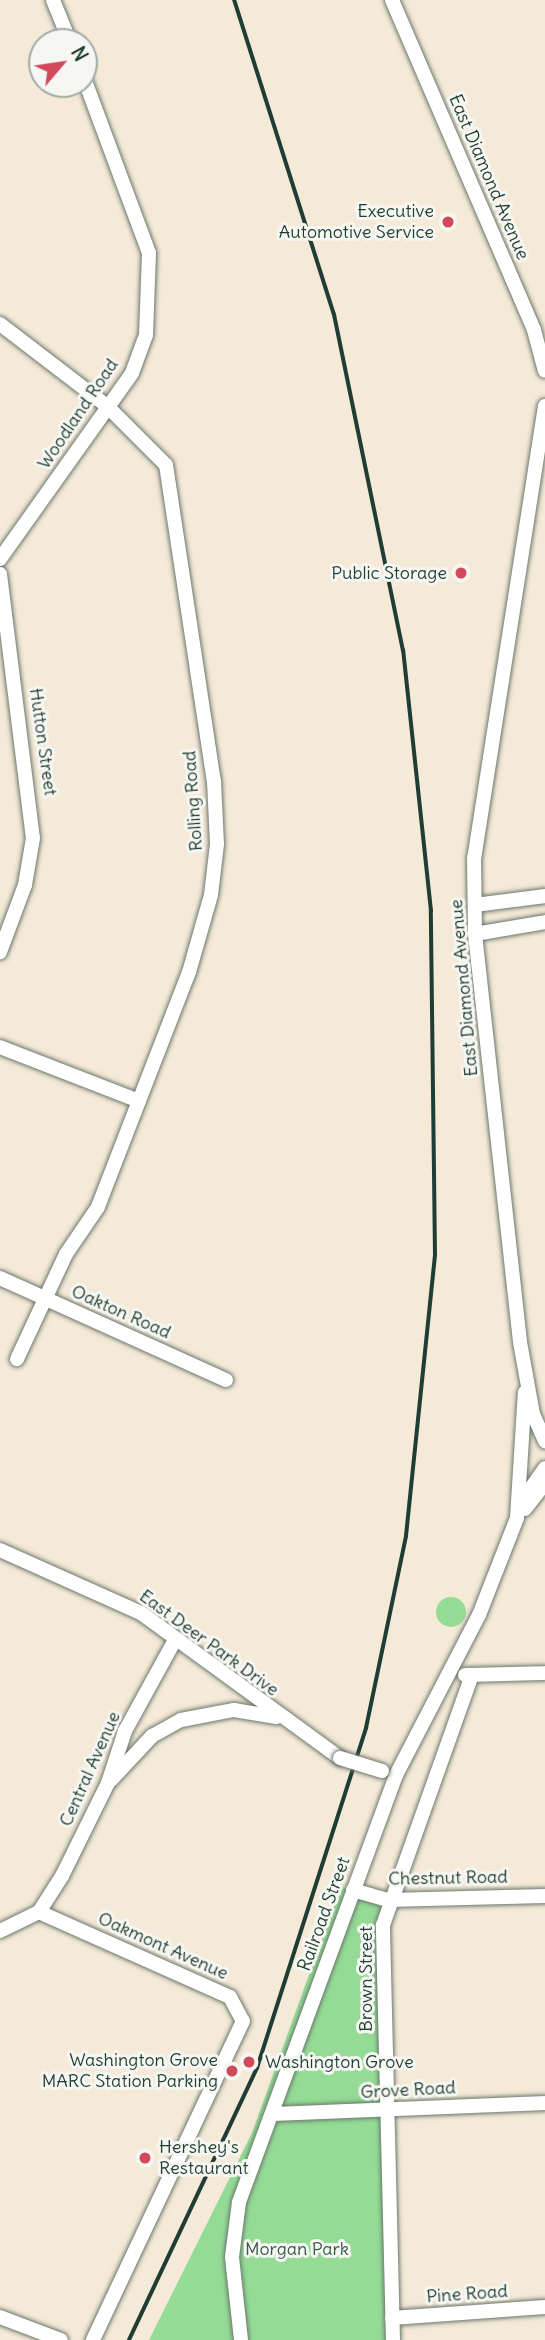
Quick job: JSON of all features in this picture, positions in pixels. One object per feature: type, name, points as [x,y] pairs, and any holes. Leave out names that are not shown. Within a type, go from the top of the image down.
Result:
[{"type":"street","points":[[54,0],[65,28]]},
{"type":"street","name":"East Diamond Avenue","points":[[392,0],[534,330],[545,371]]},
{"type":"street","name":"Woodland Road","points":[[0,559],[132,373],[152,293],[144,232],[92,98]]},
{"type":"street","name":"Rolling Road","points":[[0,324],[108,407],[152,445],[173,489],[217,844],[211,895],[189,972],[98,1207],[45,1298],[17,1359]]},
{"type":"street","name":"East Diamond Avenue","points":[[545,406],[474,858],[475,934],[526,1384],[545,1441]]},
{"type":"street","name":"Hutton Street","points":[[0,574],[33,838],[25,885],[0,952]]},
{"type":"street","points":[[475,905],[545,895]]},
{"type":"street","points":[[475,934],[545,922]]},
{"type":"street","points":[[0,1047],[139,1101]]},
{"type":"street","name":"Oakton Road","points":[[0,1278],[226,1380]]},
{"type":"street","points":[[526,1384],[518,1512],[545,1501]]},
{"type":"street","name":"Railroad Street","points":[[241,2340],[232,2258],[239,2202],[274,2114],[353,1890],[389,1773],[450,1675],[518,1512],[545,1468]]},
{"type":"street","name":"Railroad Street","points":[[518,1512],[545,1483]]},
{"type":"street","name":"East Deer Park Drive","points":[[0,1550],[141,1614],[280,1718],[340,1758],[389,1773]]},
{"type":"street","name":"Central Avenue","points":[[39,1912],[108,1783],[125,1731],[175,1640]]},
{"type":"street","points":[[450,1675],[545,1673]]},
{"type":"street","name":"Brown Street","points":[[393,2340],[387,2112],[388,1900],[472,1675]]},
{"type":"street","name":"East Deer Park Drive","points":[[108,1783],[131,1755],[181,1720],[234,1710],[280,1718]]},
{"type":"street","name":"Chestnut Road","points":[[353,1890],[388,1900],[545,1896]]},
{"type":"street","points":[[0,1931],[39,1912]]},
{"type":"street","name":"Oakmont Avenue","points":[[39,1912],[230,1997],[243,2021],[93,2340]]},
{"type":"street","name":"Grove Road","points":[[274,2114],[387,2112],[545,2103]]},
{"type":"street","name":"Pine Road","points":[[392,2318],[545,2307]]},
{"type":"street","points":[[0,2316],[61,2340]]},
{"type":"green space","points":[[451,1597],[462,1601],[466,1612],[462,1623],[451,1627],[440,1623],[436,1612],[440,1601]]},
{"type":"green space","name":"Morgan Park","points":[[341,1886],[381,1903],[390,2340],[149,2340],[252,2133]]},
{"type":"railway","points":[[129,2340],[257,2068],[366,1728],[406,1536],[435,1255],[431,911],[403,651],[334,315],[234,0]]},
{"type":"place","name":"Executive Automotive Service","points":[[448,222]]},
{"type":"place","name":"Public Storage","points":[[461,573]]},
{"type":"place","name":"Washington Grove","points":[[249,2062]]},
{"type":"place","name":"Washington Grove MARC Station Parking","points":[[232,2071]]},
{"type":"place","name":"Hershey's Restaurant","points":[[145,2158]]}]
